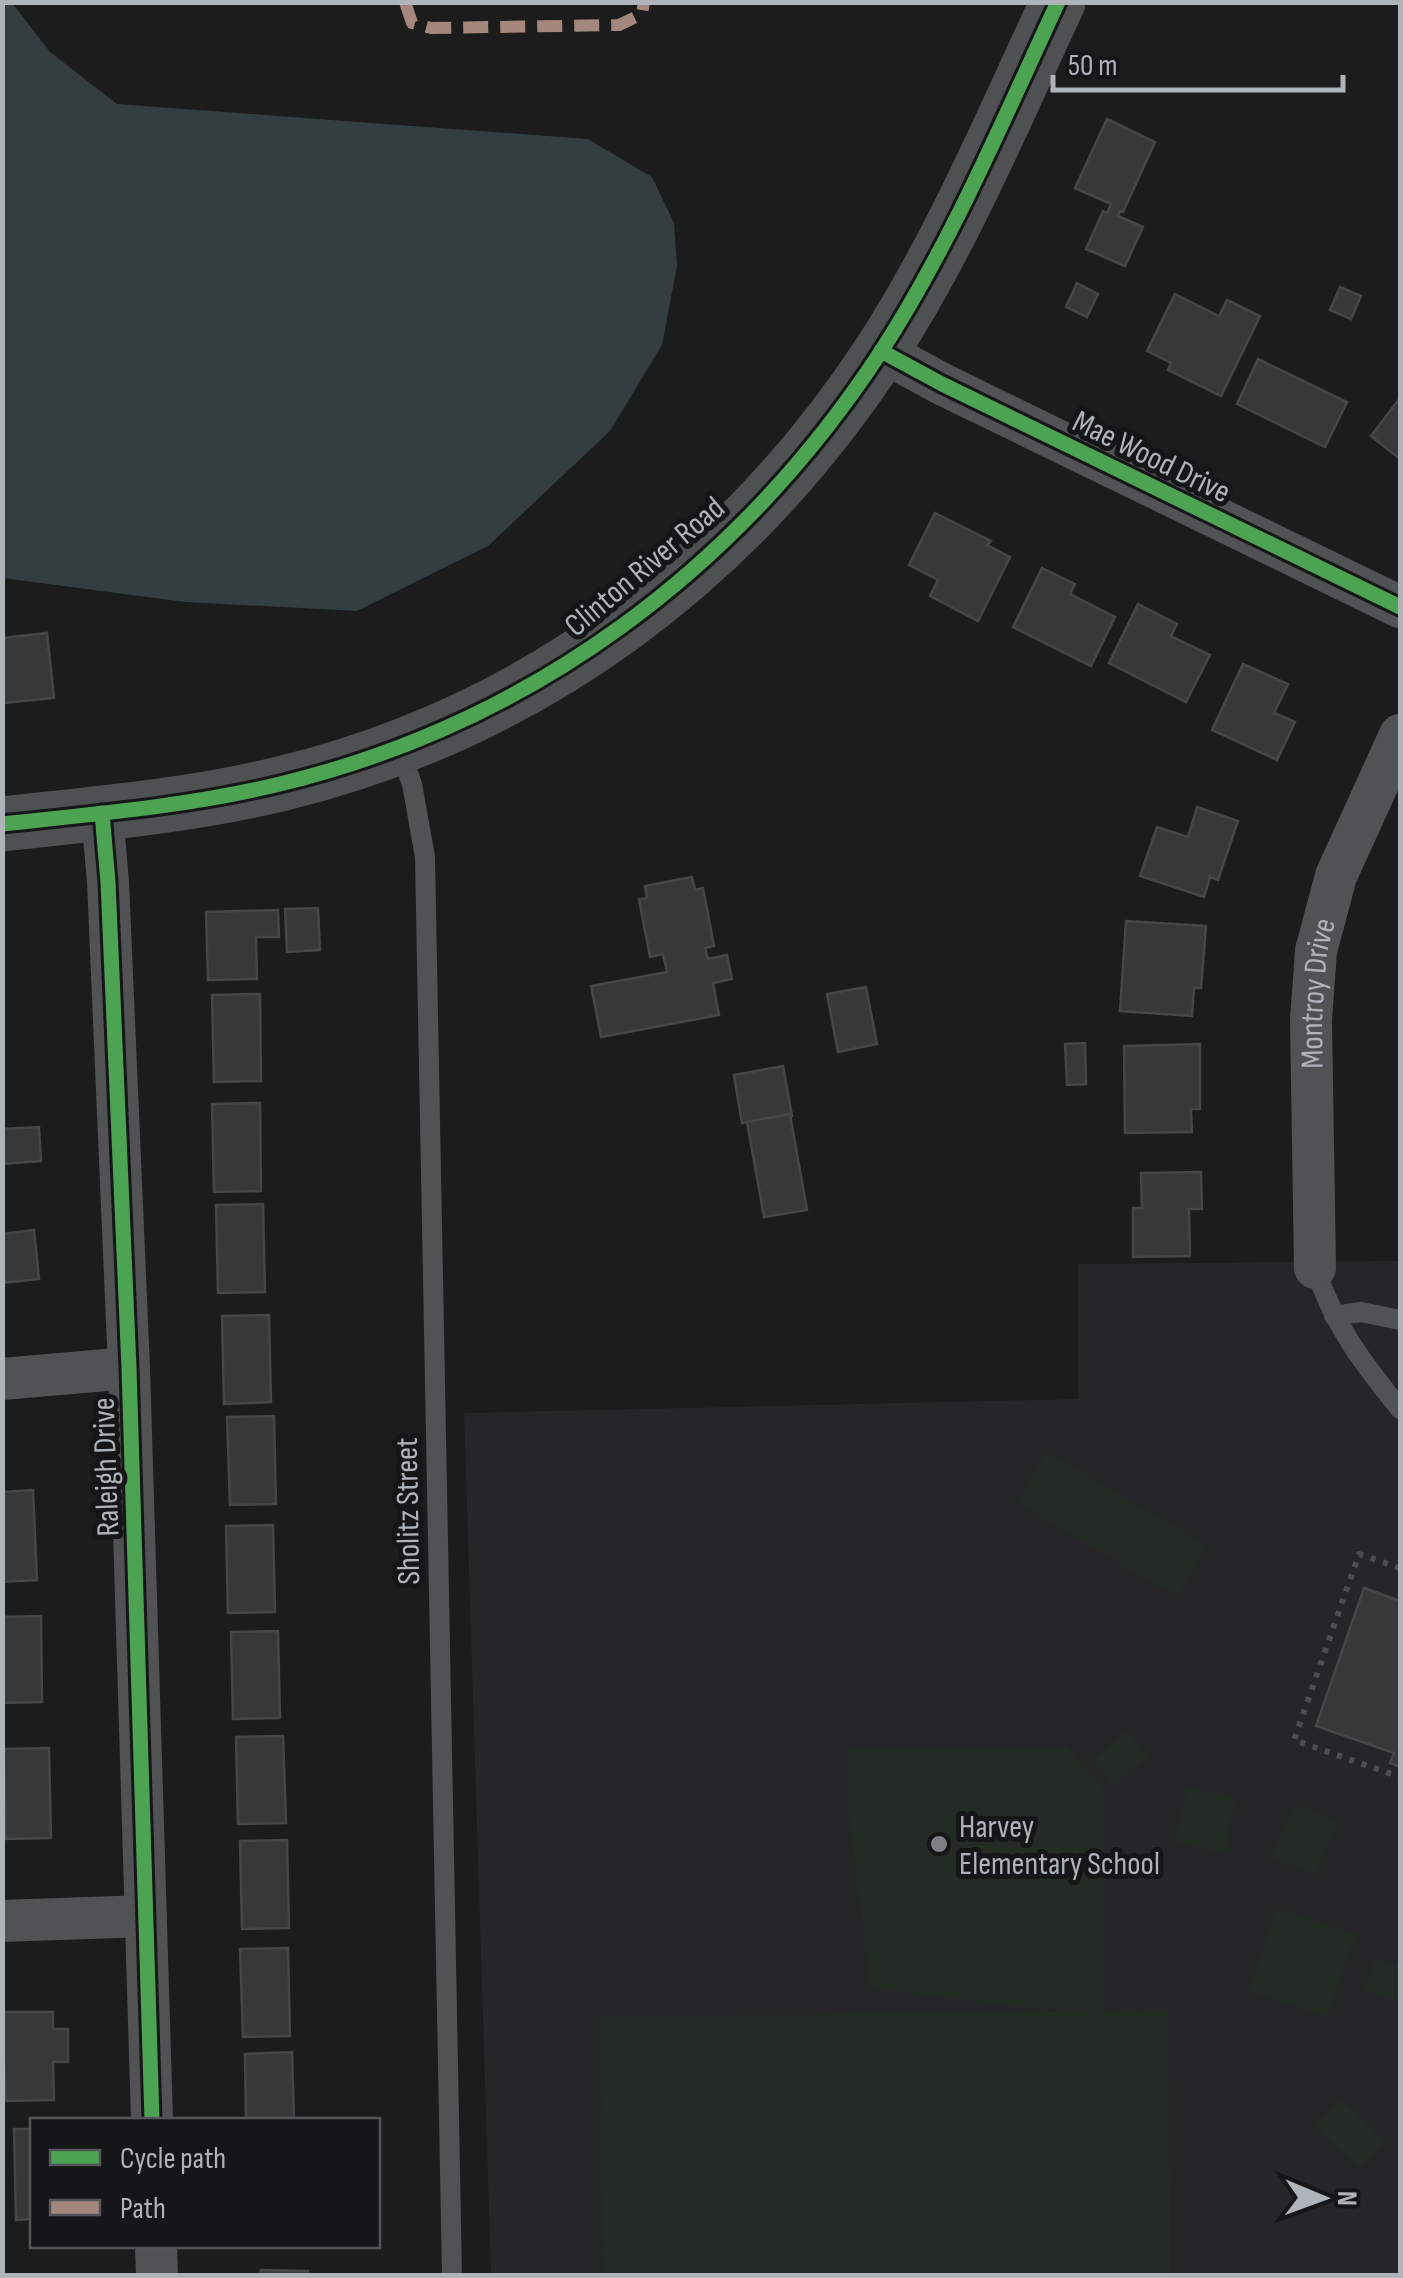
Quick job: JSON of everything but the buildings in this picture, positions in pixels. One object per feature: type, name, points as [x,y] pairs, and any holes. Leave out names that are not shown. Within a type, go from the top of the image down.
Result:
[{"type":"street","name":"Clinton River Road","points":[[2,824],[185,803],[281,784],[399,748],[518,695],[599,646],[706,557],[774,490],[836,415],[882,350],[956,218],[1058,2]]},
{"type":"street","name":"Mae Wood Drive","points":[[882,350],[942,384],[1400,607]]},
{"type":"street","name":"Montroy Drive","points":[[1315,1268],[1311,1020],[1316,951],[1336,876],[1400,736]]},
{"type":"street","name":"Raleigh Drive","points":[[102,813],[129,1368],[152,2118]]},
{"type":"street","points":[[2,1379],[129,1368]]},
{"type":"street","points":[[2,1922],[146,1916]]},
{"type":"street","points":[[156,2248],[157,2276]]},
{"type":"lane","name":"Sholitz Street","points":[[399,748],[412,784],[425,857],[452,2276]]},
{"type":"lane","points":[[1315,1268],[1353,1352],[1400,1409]]},
{"type":"lane","points":[[1334,1316],[1361,1312],[1400,1320]]},
{"type":"path","points":[[1400,1568],[1359,1554],[1294,1740],[1400,1777]]},
{"type":"shaded area","points":[[3,2],[12,3],[50,52],[117,104],[588,139],[652,177],[674,223],[677,266],[662,345],[610,431],[488,546],[357,611],[185,602],[3,578]]},
{"type":"shaded area","name":"Harvey Elementary School","points":[[1400,1261],[1400,2275],[491,2275],[464,1413],[1078,1399],[1078,1264]]},
{"type":"shaded area","points":[[1047,1452],[1207,1546],[1177,1597],[1017,1503]]},
{"type":"shaded area","points":[[1127,1731],[1148,1756],[1113,1785],[1093,1760]]},
{"type":"shaded area","points":[[1067,1748],[1103,1787],[1104,2009],[1036,2009],[871,1988],[848,1813],[847,1750]]},
{"type":"shaded area","points":[[1187,1787],[1236,1798],[1224,1853],[1175,1842]]},
{"type":"shaded area","points":[[1294,1804],[1338,1822],[1315,1876],[1272,1857]]},
{"type":"shaded area","points":[[1277,1908],[1356,1934],[1328,2017],[1249,1991]]},
{"type":"shaded area","points":[[1376,1958],[1400,1967],[1400,2002],[1364,1990]]},
{"type":"shaded area","points":[[1168,2010],[1171,2275],[603,2275],[600,2017]]},
{"type":"shaded area","points":[[1341,2099],[1385,2142],[1359,2168],[1315,2126]]},
{"type":"marked path","points":[[405,2],[412,23],[431,28],[619,25],[642,14],[644,2]]},
{"type":"cycle path","points":[[2,824],[211,798],[280,784],[372,757],[460,721],[543,678],[621,627],[694,568],[762,503],[824,431],[880,353],[953,225],[1058,2]]},
{"type":"cycle path","points":[[881,351],[1400,607]]},
{"type":"cycle path","points":[[102,813],[129,1368],[152,2118]]},
{"type":"place","name":"Harvey Elementary School","points":[[939,1844]]}]
